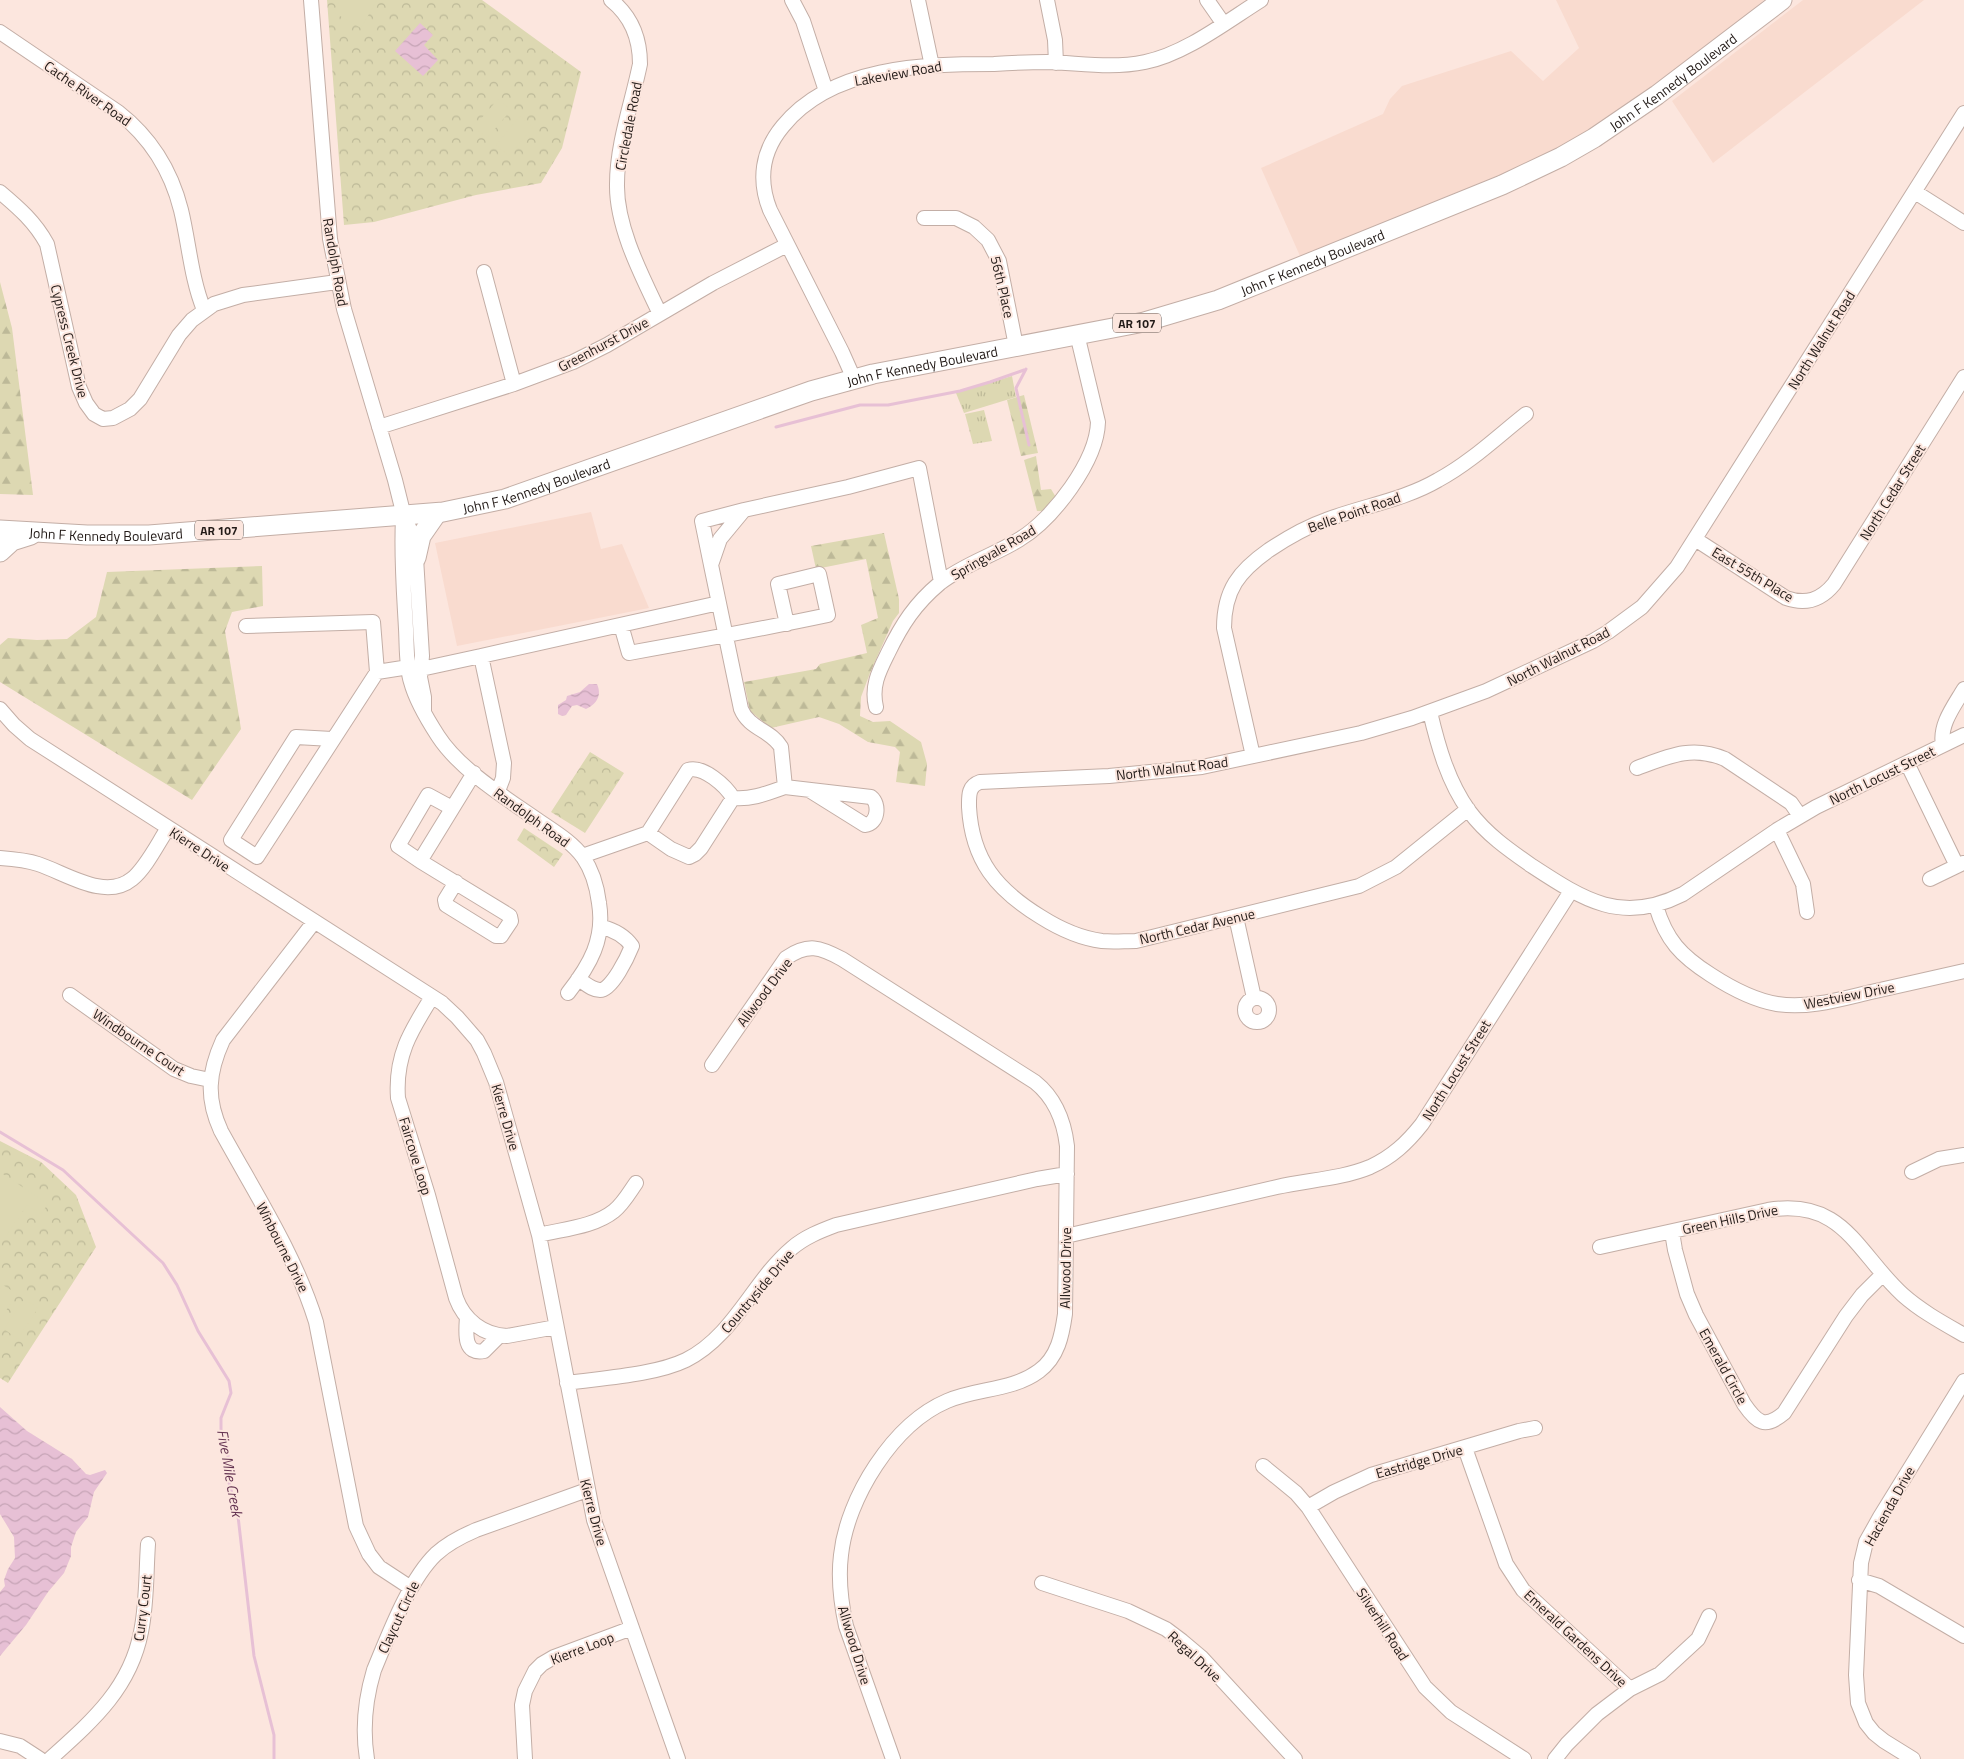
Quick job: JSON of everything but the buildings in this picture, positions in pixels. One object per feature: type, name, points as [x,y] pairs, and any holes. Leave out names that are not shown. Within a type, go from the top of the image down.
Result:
[{"type":"main road","name":"John F Kennedy Boulevard","points":[[0,530],[87,535],[158,534],[404,516],[437,513],[475,506],[505,499],[811,391],[899,368],[1144,322],[1218,300],[1538,169],[1588,142],[1657,95],[1782,0]]},
{"type":"main road","points":[[416,558],[421,536],[437,513]]},
{"type":"main road","points":[[0,552],[12,541],[39,532]]},
{"type":"street","name":"Randolph Road","points":[[311,0],[327,215],[338,282],[344,310],[404,516],[412,534],[416,558],[415,668]]},
{"type":"street","name":"Circledale Road","points":[[611,0],[622,10],[630,22],[638,40],[640,53],[637,78],[618,165],[618,204],[625,232],[660,314]]},
{"type":"street","points":[[792,0],[803,21],[826,91]]},
{"type":"street","points":[[918,0],[932,66]]},
{"type":"street","points":[[1048,0],[1055,40],[1056,63]]},
{"type":"street","points":[[1207,0],[1223,24]]},
{"type":"street","name":"Lakeview Road","points":[[854,380],[764,195],[762,180],[764,164],[772,142],[786,122],[805,105],[826,91],[848,82],[880,74],[960,64],[1056,63],[1101,66],[1146,62],[1176,51],[1261,0]]},
{"type":"street","name":"Cache River Road","points":[[2,39],[118,112],[130,121],[151,145],[169,174],[175,190],[197,291],[204,310]]},
{"type":"street","name":"North Walnut Road","points":[[969,806],[970,788],[980,782],[1161,772],[1202,767],[1361,733],[1430,712],[1486,691],[1608,632],[1642,607],[1677,567],[1964,113]]},
{"type":"street","name":"Cypress Creek Drive","points":[[0,192],[27,215],[38,228],[46,244],[79,387],[86,403],[98,417],[113,418],[130,409],[140,399],[186,325],[214,304],[232,298],[338,282]]},
{"type":"street","points":[[1915,192],[1964,223]]},
{"type":"street","name":"56th Place","points":[[924,218],[956,218],[974,227],[988,240],[999,261],[1016,346]]},
{"type":"street","name":"Greenhurst Drive","points":[[379,428],[514,384],[574,362],[713,283],[787,245]]},
{"type":"street","points":[[484,272],[514,384]]},
{"type":"street","name":"Springvale Road","points":[[876,706],[873,695],[876,678],[902,625],[914,607],[941,582],[985,556],[1019,540],[1037,527],[1064,496],[1090,457],[1098,434],[1098,422],[1077,334]]},
{"type":"street","name":"North Cedar Street","points":[[1813,600],[1828,591],[1834,584],[1964,378]]},
{"type":"street","name":"Belle Point Road","points":[[1253,756],[1224,628],[1224,614],[1230,590],[1247,567],[1282,542],[1306,528],[1327,519],[1414,492],[1438,481],[1526,414]]},
{"type":"street","points":[[785,788],[782,753],[778,741],[746,719],[743,714],[702,521],[848,487],[919,468],[941,582]]},
{"type":"street","points":[[711,565],[720,540],[744,510]]},
{"type":"street","name":"Randolph Road","points":[[404,516],[401,546],[415,668],[424,712],[439,737],[474,774],[560,835],[582,856],[591,872],[598,893],[602,927],[592,954],[568,993]]},
{"type":"street","name":"East 55th Place","points":[[1695,539],[1786,598],[1796,601],[1813,600]]},
{"type":"street","points":[[377,672],[415,668],[481,656],[719,603]]},
{"type":"street","points":[[246,626],[373,622],[377,672],[257,857],[231,840],[296,736],[332,739]]},
{"type":"street","points":[[621,625],[629,653],[787,624]]},
{"type":"street","points":[[481,656],[504,763],[503,778],[498,791]]},
{"type":"street","points":[[1943,745],[1942,735],[1945,724],[1964,689]]},
{"type":"street","name":"Kierre Drive","points":[[0,709],[14,726],[30,740],[432,997],[468,1028],[492,1070],[539,1235],[587,1490],[596,1527],[678,1759]]},
{"type":"street","points":[[1430,712],[1447,769],[1468,809],[1489,834],[1506,849],[1571,891],[1600,904],[1614,907],[1656,906],[1683,894],[1777,830],[1803,884],[1807,912]]},
{"type":"street","name":"North Locust Street","points":[[1777,830],[1800,816],[1964,735]]},
{"type":"street","points":[[1637,768],[1667,756],[1697,752],[1714,755],[1725,760],[1791,803],[1800,816]]},
{"type":"street","points":[[1907,763],[1960,865],[1930,879]]},
{"type":"street","points":[[582,856],[648,833],[688,770],[694,768],[700,770],[723,784],[733,798]]},
{"type":"street","points":[[420,860],[474,774]]},
{"type":"street","points":[[733,798],[753,798],[785,788],[809,790]]},
{"type":"street","points":[[452,808],[428,795],[398,846],[420,860],[456,882],[510,916],[511,921],[501,936],[496,936],[446,905],[445,900],[456,882]]},
{"type":"street","points":[[648,833],[671,849],[689,857],[701,848],[733,798]]},
{"type":"street","name":"North Cedar Avenue","points":[[969,806],[972,828],[979,853],[1008,895],[1054,926],[1100,941],[1115,942],[1136,941],[1236,917],[1338,892],[1378,878],[1396,868],[1416,853],[1468,809]]},
{"type":"street","points":[[0,858],[37,864],[98,887],[116,886],[139,872],[168,828]]},
{"type":"street","name":"North Locust Street","points":[[1066,1236],[1279,1187],[1341,1175],[1368,1168],[1386,1159],[1402,1147],[1422,1124],[1571,891]]},
{"type":"street","name":"Westview Drive","points":[[1656,906],[1669,938],[1687,959],[1745,994],[1778,1004],[1822,1003],[1964,971]]},
{"type":"street","points":[[1236,917],[1254,998]]},
{"type":"street","name":"Winbourne Drive","points":[[314,922],[223,1040],[214,1059],[210,1080],[212,1109],[221,1131],[291,1257],[308,1296],[317,1331],[351,1506],[361,1539],[379,1567],[410,1588]]},
{"type":"street","points":[[578,979],[597,990],[603,990],[609,987],[629,954],[632,946],[626,938],[602,927]]},
{"type":"street","name":"Allwood Drive","points":[[712,1065],[786,958],[799,950],[817,948],[842,959],[1035,1082],[1043,1088],[1058,1111],[1063,1124],[1067,1146],[1065,1314],[1063,1333],[1056,1351],[1041,1370],[1026,1379],[1005,1386],[967,1393],[939,1405],[918,1419],[900,1435],[882,1457],[866,1483],[850,1519],[844,1539],[839,1575],[842,1610],[893,1759]]},
{"type":"street","name":"Windbourne Court","points":[[70,995],[174,1069],[190,1076],[210,1080]]},
{"type":"street","name":"Faircove Loop","points":[[432,997],[404,1045],[398,1072],[398,1098],[433,1213],[456,1298],[467,1317],[484,1330],[499,1336],[484,1351],[474,1351],[470,1348],[467,1340],[467,1317]]},
{"type":"street","points":[[1912,1172],[1938,1159],[1964,1155]]},
{"type":"street","name":"Countryside Drive","points":[[567,1383],[664,1369],[693,1356],[722,1332],[793,1247],[820,1231],[855,1221],[1037,1179],[1067,1174]]},
{"type":"street","points":[[539,1235],[589,1224],[608,1215],[616,1210],[636,1183]]},
{"type":"street","name":"Green Hills Drive","points":[[1600,1247],[1768,1210],[1802,1208],[1817,1212],[1837,1223],[1848,1232],[1904,1296],[1964,1335]]},
{"type":"street","name":"Emerald Circle","points":[[1672,1232],[1683,1282],[1696,1315],[1751,1415],[1766,1423],[1784,1413],[1846,1316],[1862,1295],[1883,1274]]},
{"type":"street","points":[[499,1336],[556,1327]]},
{"type":"street","name":"Hacienda Drive","points":[[1913,1759],[1884,1741],[1866,1723],[1858,1703],[1856,1675],[1859,1580],[1864,1552],[1871,1531],[1964,1381]]},
{"type":"street","name":"Eastridge Drive","points":[[1308,1507],[1334,1492],[1371,1475],[1535,1428]]},
{"type":"street","name":"Emerald Gardens Drive","points":[[1465,1448],[1506,1564],[1515,1579],[1531,1598],[1630,1689]]},
{"type":"street","name":"Silverhill Road","points":[[1263,1466],[1296,1493],[1308,1507],[1425,1687],[1451,1712],[1524,1759]]},
{"type":"street","name":"Claycut Circle","points":[[367,1759],[364,1729],[365,1708],[370,1682],[410,1588],[423,1569],[437,1553],[459,1538],[476,1530],[587,1490]]},
{"type":"street","name":"Curry Court","points":[[50,1759],[114,1695],[131,1665],[141,1632],[148,1544]]},
{"type":"street","points":[[1859,1580],[1879,1586],[1962,1632]]},
{"type":"street","name":"Regal Drive","points":[[1042,1582],[1128,1611],[1166,1629],[1201,1657],[1295,1759]]},
{"type":"street","points":[[1555,1759],[1585,1724],[1630,1689],[1660,1674],[1698,1638],[1709,1616]]},
{"type":"street","name":"Kierre Loop","points":[[525,1759],[522,1706],[525,1691],[534,1671],[554,1657],[632,1628]]},
{"type":"street","points":[[0,1741],[20,1746],[40,1759]]},
{"type":"shaded area","points":[[1556,0],[1764,0],[1657,95],[1538,169],[1300,256],[1261,168],[1383,114],[1390,99],[1402,86],[1511,51],[1543,81],[1579,48]]},
{"type":"shaded area","points":[[1803,0],[1924,0],[1713,163],[1672,101]]},
{"type":"shaded area","points":[[591,512],[601,549],[622,544],[649,608],[457,646],[435,543]]},
{"type":"green space","points":[[327,0],[482,0],[581,72],[562,148],[541,183],[476,195],[374,222],[344,225]]},
{"type":"green space","points":[[340,0],[377,0],[361,28],[333,12]]},
{"type":"green space","points":[[498,99],[511,110],[487,138],[474,127]]},
{"type":"green space","points":[[520,116],[533,127],[509,156],[496,145]]},
{"type":"green space","points":[[0,282],[12,328],[33,495],[0,494]]},
{"type":"green space","points":[[1012,376],[1016,397],[964,413],[956,393]]},
{"type":"green space","points":[[1024,395],[1038,453],[1021,456],[1007,400]]},
{"type":"green space","points":[[984,410],[992,441],[973,444],[965,414]]},
{"type":"green space","points":[[1036,456],[1041,490],[1051,489],[1057,499],[1047,511],[1037,511],[1024,460]]},
{"type":"green space","points":[[884,533],[899,599],[899,613],[893,621],[870,673],[861,697],[860,716],[873,722],[890,721],[921,742],[927,764],[925,786],[896,782],[900,752],[895,747],[868,742],[839,724],[819,717],[771,728],[750,711],[744,682],[816,669],[820,664],[867,653],[861,625],[878,618],[866,559],[816,569],[811,546]]},
{"type":"green space","points":[[262,566],[263,606],[232,612],[225,631],[241,729],[192,800],[0,682],[0,645],[8,638],[37,640],[67,639],[96,617],[107,572]]},
{"type":"green space","points":[[590,752],[624,773],[585,833],[551,812]]},
{"type":"green space","points":[[524,828],[563,854],[554,867],[517,840]]},
{"type":"green space","points":[[0,1141],[41,1162],[76,1195],[96,1247],[8,1383],[0,1378]]},
{"type":"green space","points":[[0,1172],[48,1204],[41,1214],[27,1205],[6,1236],[0,1233]]},
{"type":"green space","points":[[3,1285],[17,1294],[0,1320],[0,1289]]},
{"type":"green space","points":[[24,1299],[38,1308],[18,1339],[4,1329]]},
{"type":"water","points":[[420,23],[433,35],[424,45],[438,60],[423,76],[395,51]]},
{"type":"water","points":[[589,684],[597,684],[599,692],[598,699],[593,705],[586,709],[577,705],[572,706],[566,715],[558,714],[558,705],[566,700],[567,696],[580,692]]},
{"type":"water","points":[[0,1407],[27,1431],[72,1459],[86,1474],[90,1475],[105,1470],[107,1473],[94,1492],[88,1517],[76,1532],[71,1547],[71,1556],[64,1573],[48,1592],[26,1625],[0,1656],[0,1592],[5,1586],[4,1580],[15,1558],[14,1537],[0,1514]]},
{"type":"waterway","points":[[1026,369],[1016,388],[1029,445]]},
{"type":"waterway","points":[[776,427],[860,405],[888,405],[960,391],[1024,370]]},
{"type":"waterway","name":"Five Mile Creek","points":[[0,1132],[63,1170],[163,1263],[177,1285],[198,1331],[229,1381],[231,1393],[221,1418],[221,1430],[228,1455],[227,1475],[238,1516],[254,1656],[274,1735],[274,1759]]}]
